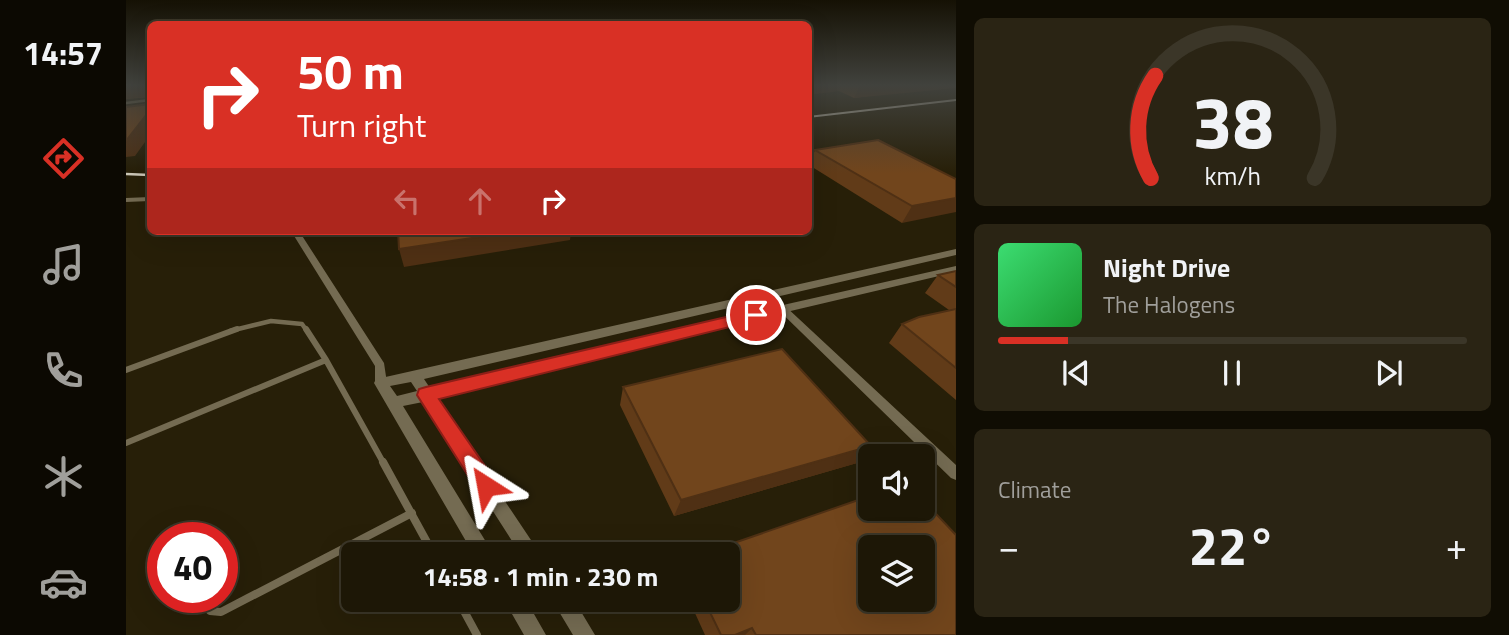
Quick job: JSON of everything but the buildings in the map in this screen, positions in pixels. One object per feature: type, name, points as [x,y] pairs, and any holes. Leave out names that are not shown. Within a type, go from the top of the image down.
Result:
[{"type":"street","points":[[126,200],[147,199]]},
{"type":"street","points":[[298,235],[380,366],[381,383],[477,542]]},
{"type":"street","points":[[381,383],[956,252]]},
{"type":"street","points":[[393,403],[956,269]]},
{"type":"street","points":[[767,294],[956,474]]},
{"type":"street","points":[[415,376],[522,542]]},
{"type":"street","points":[[522,612],[536,635]]},
{"type":"street","points":[[570,612],[584,635]]},
{"type":"lane","points":[[126,370],[226,332],[271,321],[302,324],[326,360],[427,542]]},
{"type":"lane","points":[[126,443],[326,360]]},
{"type":"lane","points":[[238,603],[412,513]]},
{"type":"lane","points":[[465,612],[477,635]]},
{"type":"railway","points":[[812,117],[837,114]]},
{"type":"railway","points":[[126,174],[147,175]]},
{"type":"route","points":[[486,486],[426,395],[549,363],[756,315]]}]
